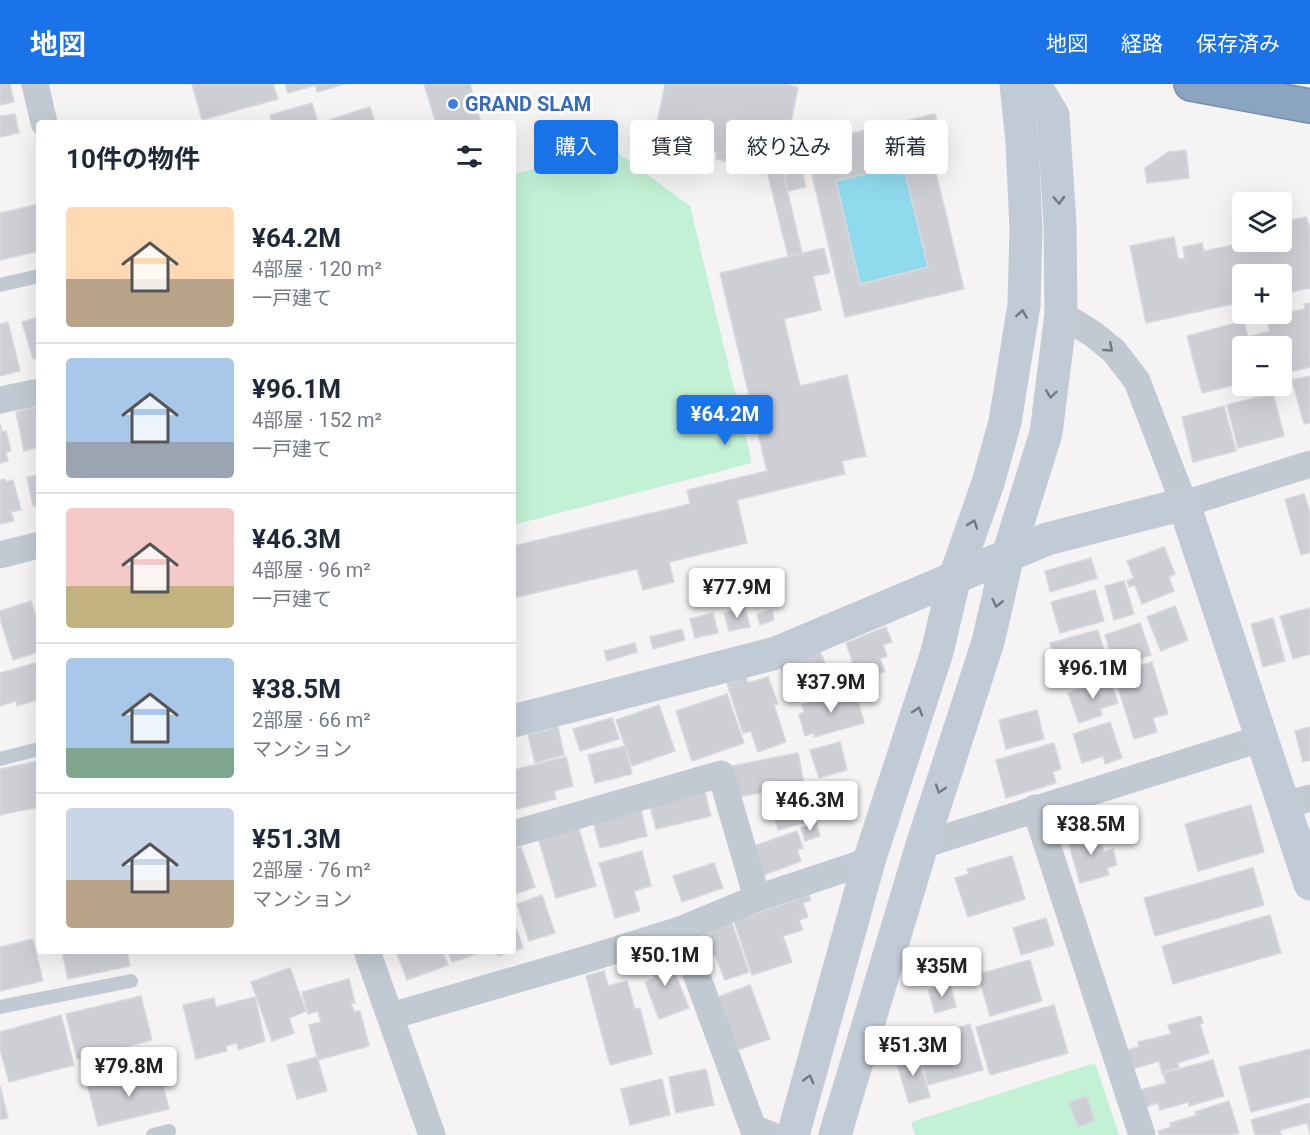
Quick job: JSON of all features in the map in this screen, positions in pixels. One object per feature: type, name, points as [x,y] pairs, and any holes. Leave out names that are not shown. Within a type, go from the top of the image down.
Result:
[{"type":"highway","points":[[1191,84],[1310,106]]},
{"type":"highway","points":[[1228,84],[1310,99]]},
{"type":"street","points":[[34,84],[43,120]]},
{"type":"street","points":[[793,1135],[869,861],[937,652],[955,577],[988,483],[1005,422],[1024,305],[1026,229],[1022,142],[1016,84]]},
{"type":"street","points":[[835,1135],[922,845],[988,642],[1008,555],[1046,433],[1062,314],[1060,224],[1053,115],[1034,84]]},
{"type":"street","points":[[1062,314],[1114,351],[1137,381],[1184,504],[1263,738],[1297,801],[1310,884]]},
{"type":"street","points":[[0,400],[36,393]]},
{"type":"street","points":[[516,720],[776,653],[1047,539],[1184,504],[1310,464]]},
{"type":"street","points":[[0,555],[36,546]]},
{"type":"street","points":[[922,845],[1263,738]]},
{"type":"street","points":[[516,833],[721,774],[757,898]]},
{"type":"street","points":[[1035,808],[1142,1135]]},
{"type":"street","points":[[391,1016],[587,960],[680,930],[757,898],[869,861]]},
{"type":"street","points":[[680,930],[753,1128],[771,1135]]},
{"type":"street","points":[[368,954],[432,1135]]},
{"type":"lane","points":[[0,285],[36,277]]},
{"type":"lane","points":[[0,759],[36,750]]},
{"type":"lane","points":[[0,1007],[131,981]]},
{"type":"lane","points":[[153,1135],[169,1131]]},
{"type":"green space","points":[[618,153],[630,162],[630,174],[646,174],[690,206],[752,463],[516,524],[516,173],[534,169],[534,174],[618,174]]},
{"type":"green space","points":[[1095,1063],[1119,1135],[915,1135],[911,1122]]},
{"type":"water","points":[[865,174],[905,174],[928,267],[860,284],[836,181]]},
{"type":"building","points":[[0,84],[10,84],[14,102],[0,105]]},
{"type":"building","points":[[192,84],[273,84],[278,99],[202,120]]},
{"type":"building","points":[[285,84],[345,84],[317,92],[316,85],[288,93]]},
{"type":"building","name":"GRAND SLAM","points":[[424,84],[470,84],[480,120],[435,120]]},
{"type":"building","points":[[665,84],[785,84],[798,87],[792,120],[726,120],[725,153],[714,151],[714,120],[658,120]]},
{"type":"building","points":[[312,103],[317,120],[271,120],[270,115]]},
{"type":"building","points":[[370,107],[374,120],[329,120]]},
{"type":"building","points":[[15,114],[19,133],[0,137],[0,116]]},
{"type":"building","points":[[935,114],[936,120],[909,120]]},
{"type":"building","points":[[864,130],[865,174],[836,181],[860,284],[928,267],[905,174],[936,174],[964,289],[845,317],[812,174],[852,174],[852,133]]},
{"type":"building","points":[[726,149],[726,161],[716,159],[717,152],[725,153]]},
{"type":"building","points":[[1186,150],[1189,178],[1147,183],[1145,168],[1168,152]]},
{"type":"building","points":[[768,174],[783,174],[802,253],[788,256]]},
{"type":"building","points":[[803,174],[806,187],[788,191],[785,175]]},
{"type":"building","points":[[36,205],[36,252],[0,260],[0,213]]},
{"type":"building","points":[[1306,217],[1310,228],[1310,288],[1292,292],[1292,264],[1232,264],[1232,304],[1146,323],[1130,246],[1174,237],[1178,259],[1185,258],[1183,247],[1202,243],[1204,251],[1232,245],[1232,252],[1292,252],[1292,220]]},
{"type":"building","points":[[824,248],[830,273],[813,276],[821,310],[784,319],[800,386],[847,375],[866,456],[842,461],[845,474],[737,500],[747,543],[669,562],[674,582],[643,590],[637,569],[516,597],[516,545],[690,504],[687,490],[767,471],[720,273]]},
{"type":"building","points":[[1310,303],[1310,367],[1292,372],[1292,336],[1252,336],[1270,331],[1268,324],[1292,324],[1292,312],[1305,309],[1304,304]]},
{"type":"building","points":[[36,318],[36,358],[33,359],[22,322]]},
{"type":"building","points":[[8,322],[20,371],[0,376],[0,324]]},
{"type":"building","points":[[1233,324],[1245,324],[1248,336],[1232,336],[1232,386],[1202,393],[1187,336]]},
{"type":"building","points":[[1310,376],[1310,423],[1304,424],[1292,380]]},
{"type":"building","points":[[1262,396],[1274,396],[1284,436],[1238,448],[1227,405]]},
{"type":"building","points":[[1224,406],[1236,451],[1193,462],[1182,417]]},
{"type":"building","points":[[36,407],[36,448],[24,451],[16,412]]},
{"type":"building","points":[[0,424],[2,432],[6,431],[11,451],[6,452],[8,461],[0,463]]},
{"type":"building","points":[[36,476],[36,506],[33,506],[27,477]]},
{"type":"building","points":[[5,479],[6,482],[13,480],[21,510],[11,512],[14,521],[0,524],[0,480]]},
{"type":"building","points":[[1304,494],[1310,513],[1310,552],[1301,555],[1285,499]]},
{"type":"building","points":[[1164,547],[1175,574],[1169,577],[1174,591],[1142,604],[1135,585],[1129,587],[1127,581],[1134,578],[1127,561]]},
{"type":"building","points":[[1091,558],[1097,578],[1050,592],[1045,571]]},
{"type":"building","points":[[1124,581],[1134,614],[1114,620],[1105,586]]},
{"type":"building","points":[[1095,590],[1104,621],[1060,633],[1051,602]]},
{"type":"building","points":[[31,601],[36,616],[36,653],[13,660],[0,619],[0,611]]},
{"type":"building","points":[[1175,606],[1188,640],[1161,651],[1147,617]]},
{"type":"building","points":[[745,607],[750,627],[729,631],[724,613]]},
{"type":"building","points":[[1310,608],[1310,654],[1293,659],[1280,616]]},
{"type":"building","points":[[772,610],[774,620],[760,625],[757,614]]},
{"type":"building","points":[[713,613],[718,633],[695,638],[690,619]]},
{"type":"building","points":[[1273,618],[1285,661],[1263,667],[1251,624]]},
{"type":"building","points":[[1140,623],[1151,655],[1115,666],[1105,635]]},
{"type":"building","points":[[886,627],[892,642],[883,645],[887,656],[880,659],[885,671],[859,681],[846,643]]},
{"type":"building","points":[[682,629],[685,640],[653,649],[650,637]]},
{"type":"building","points":[[1098,630],[1110,672],[1074,683],[1071,673],[1067,674],[1065,667],[1057,669],[1050,643]]},
{"type":"building","points":[[635,643],[637,652],[607,661],[604,651]]},
{"type":"building","points":[[820,651],[833,682],[829,684],[831,688],[797,699],[795,693],[792,695],[781,668]]},
{"type":"building","points":[[1152,662],[1168,714],[1153,718],[1157,732],[1134,739],[1114,674]]},
{"type":"building","points":[[36,663],[36,700],[17,706],[16,701],[0,706],[0,673]]},
{"type":"building","points":[[746,677],[748,683],[768,677],[778,704],[774,705],[786,742],[758,752],[751,731],[743,733],[727,683]]},
{"type":"building","points":[[1110,679],[1118,703],[1100,709],[1102,715],[1079,723],[1068,693]]},
{"type":"building","points":[[855,690],[864,723],[814,737],[814,733],[805,736],[799,714],[804,712],[802,705]]},
{"type":"building","points":[[727,694],[744,743],[692,761],[676,711]]},
{"type":"building","points":[[659,705],[675,751],[632,766],[616,720]]},
{"type":"building","points":[[1037,710],[1044,739],[1006,749],[999,720]]},
{"type":"building","points":[[612,718],[619,739],[580,751],[573,729]]},
{"type":"building","points":[[1110,722],[1122,758],[1105,764],[1103,756],[1082,763],[1073,734]]},
{"type":"building","points":[[558,727],[564,755],[535,763],[528,735]]},
{"type":"building","points":[[1310,727],[1310,760],[1303,762],[1295,731]]},
{"type":"building","points":[[840,742],[847,770],[819,778],[810,750]]},
{"type":"building","points":[[1054,743],[1061,769],[1053,772],[1056,783],[1006,798],[996,760]]},
{"type":"building","points":[[625,746],[632,774],[595,783],[588,755]]},
{"type":"building","points":[[798,753],[804,784],[738,797],[732,766]]},
{"type":"building","points":[[566,757],[573,786],[554,791],[556,799],[516,809],[516,769]]},
{"type":"building","points":[[36,762],[36,808],[0,815],[0,769]]},
{"type":"building","points":[[704,789],[711,816],[656,829],[649,803]]},
{"type":"building","points":[[811,790],[820,818],[778,830],[770,802]]},
{"type":"building","points":[[1251,805],[1264,852],[1198,871],[1185,824]]},
{"type":"building","points":[[640,806],[647,836],[600,848],[592,818]]},
{"type":"building","points":[[576,819],[596,886],[556,898],[536,831]]},
{"type":"building","points":[[816,823],[820,836],[805,841],[801,828]]},
{"type":"building","points":[[1097,828],[1104,852],[1113,849],[1117,865],[1107,868],[1109,875],[1080,883],[1067,837]]},
{"type":"building","points":[[797,831],[803,848],[797,850],[801,861],[764,875],[754,846]]},
{"type":"building","points":[[521,847],[535,887],[516,894],[516,849]]},
{"type":"building","points":[[642,851],[651,886],[634,891],[640,911],[615,918],[599,863]]},
{"type":"building","points":[[1012,856],[1025,899],[968,917],[955,878],[969,874],[967,869]]},
{"type":"building","points":[[714,863],[723,888],[682,902],[673,876]]},
{"type":"building","points":[[1253,868],[1264,905],[1155,936],[1144,898]]},
{"type":"building","points":[[542,895],[555,933],[529,941],[517,904]]},
{"type":"building","points":[[809,895],[811,900],[803,903],[808,917],[799,920],[803,930],[783,936],[792,962],[752,975],[734,921]]},
{"type":"building","points":[[1270,915],[1281,953],[1173,984],[1162,946]]},
{"type":"building","points":[[1046,918],[1054,945],[1021,955],[1013,928]]},
{"type":"building","points":[[732,923],[749,972],[725,980],[715,955],[711,957],[703,934]]},
{"type":"building","points":[[516,928],[523,948],[516,950]]},
{"type":"building","points":[[33,939],[43,981],[0,991],[0,947]]},
{"type":"building","points":[[659,950],[662,956],[667,954],[689,1008],[659,1019],[645,982],[655,978],[646,956]]},
{"type":"building","points":[[63,954],[128,954],[130,966],[68,979]]},
{"type":"building","points":[[397,954],[444,954],[448,965],[407,980]]},
{"type":"building","points":[[449,954],[476,954],[452,962]]},
{"type":"building","points":[[1030,960],[1042,1001],[990,1016],[978,974]]},
{"type":"building","points":[[290,968],[306,1011],[289,1018],[294,1033],[272,1041],[251,982]]},
{"type":"building","points":[[604,971],[608,986],[627,981],[635,1009],[640,1008],[652,1054],[610,1065],[586,976]]},
{"type":"building","points":[[349,979],[355,1003],[351,1003],[354,1012],[360,1011],[369,1046],[318,1060],[309,1025],[321,1022],[318,1011],[308,1014],[302,992]]},
{"type":"building","points":[[950,984],[956,1007],[935,1013],[928,990]]},
{"type":"building","points":[[750,985],[770,1039],[738,1050],[718,997]]},
{"type":"building","points":[[141,996],[152,1040],[77,1059],[66,1014]]},
{"type":"building","points":[[255,997],[265,1041],[238,1050],[237,1043],[226,1046],[227,1051],[196,1059],[183,1005],[214,998],[216,1007]]},
{"type":"building","points":[[1054,1005],[1068,1053],[990,1075],[976,1027]]},
{"type":"building","points":[[61,1015],[74,1065],[9,1082],[0,1049],[0,1032]]},
{"type":"building","points":[[1201,1016],[1203,1023],[1200,1024],[1209,1053],[1178,1063],[1179,1067],[1162,1073],[1159,1061],[1132,1069],[1127,1050],[1139,1047],[1138,1042],[1171,1034],[1168,1025]]},
{"type":"building","points":[[970,1024],[983,1070],[928,1085],[916,1040]]},
{"type":"building","points":[[916,1049],[930,1097],[909,1103],[896,1061],[903,1059],[901,1053]]},
{"type":"building","points":[[1310,1049],[1310,1097],[1251,1112],[1239,1067]]},
{"type":"building","points":[[317,1057],[327,1091],[297,1099],[287,1065]]},
{"type":"building","points":[[1213,1060],[1224,1096],[1189,1106],[1188,1102],[1160,1110],[1158,1103],[1145,1107],[1140,1090],[1166,1083],[1163,1073]]},
{"type":"building","points":[[159,1069],[169,1109],[98,1126],[88,1087]]},
{"type":"building","points":[[706,1069],[714,1105],[676,1113],[669,1077]]},
{"type":"building","points":[[662,1079],[670,1115],[630,1125],[621,1089]]},
{"type":"building","points":[[0,1086],[8,1118],[0,1120]]},
{"type":"building","points":[[1087,1096],[1095,1121],[1078,1127],[1069,1102]]},
{"type":"building","points":[[1229,1101],[1239,1133],[1233,1135],[1160,1135],[1158,1131],[1171,1127],[1170,1123],[1197,1115],[1195,1112]]},
{"type":"building","points":[[1310,1103],[1310,1134],[1307,1123],[1280,1130],[1281,1135],[1255,1135],[1251,1120]]},
{"type":"place","name":"GRAND SLAM","points":[[453,104]]}]
